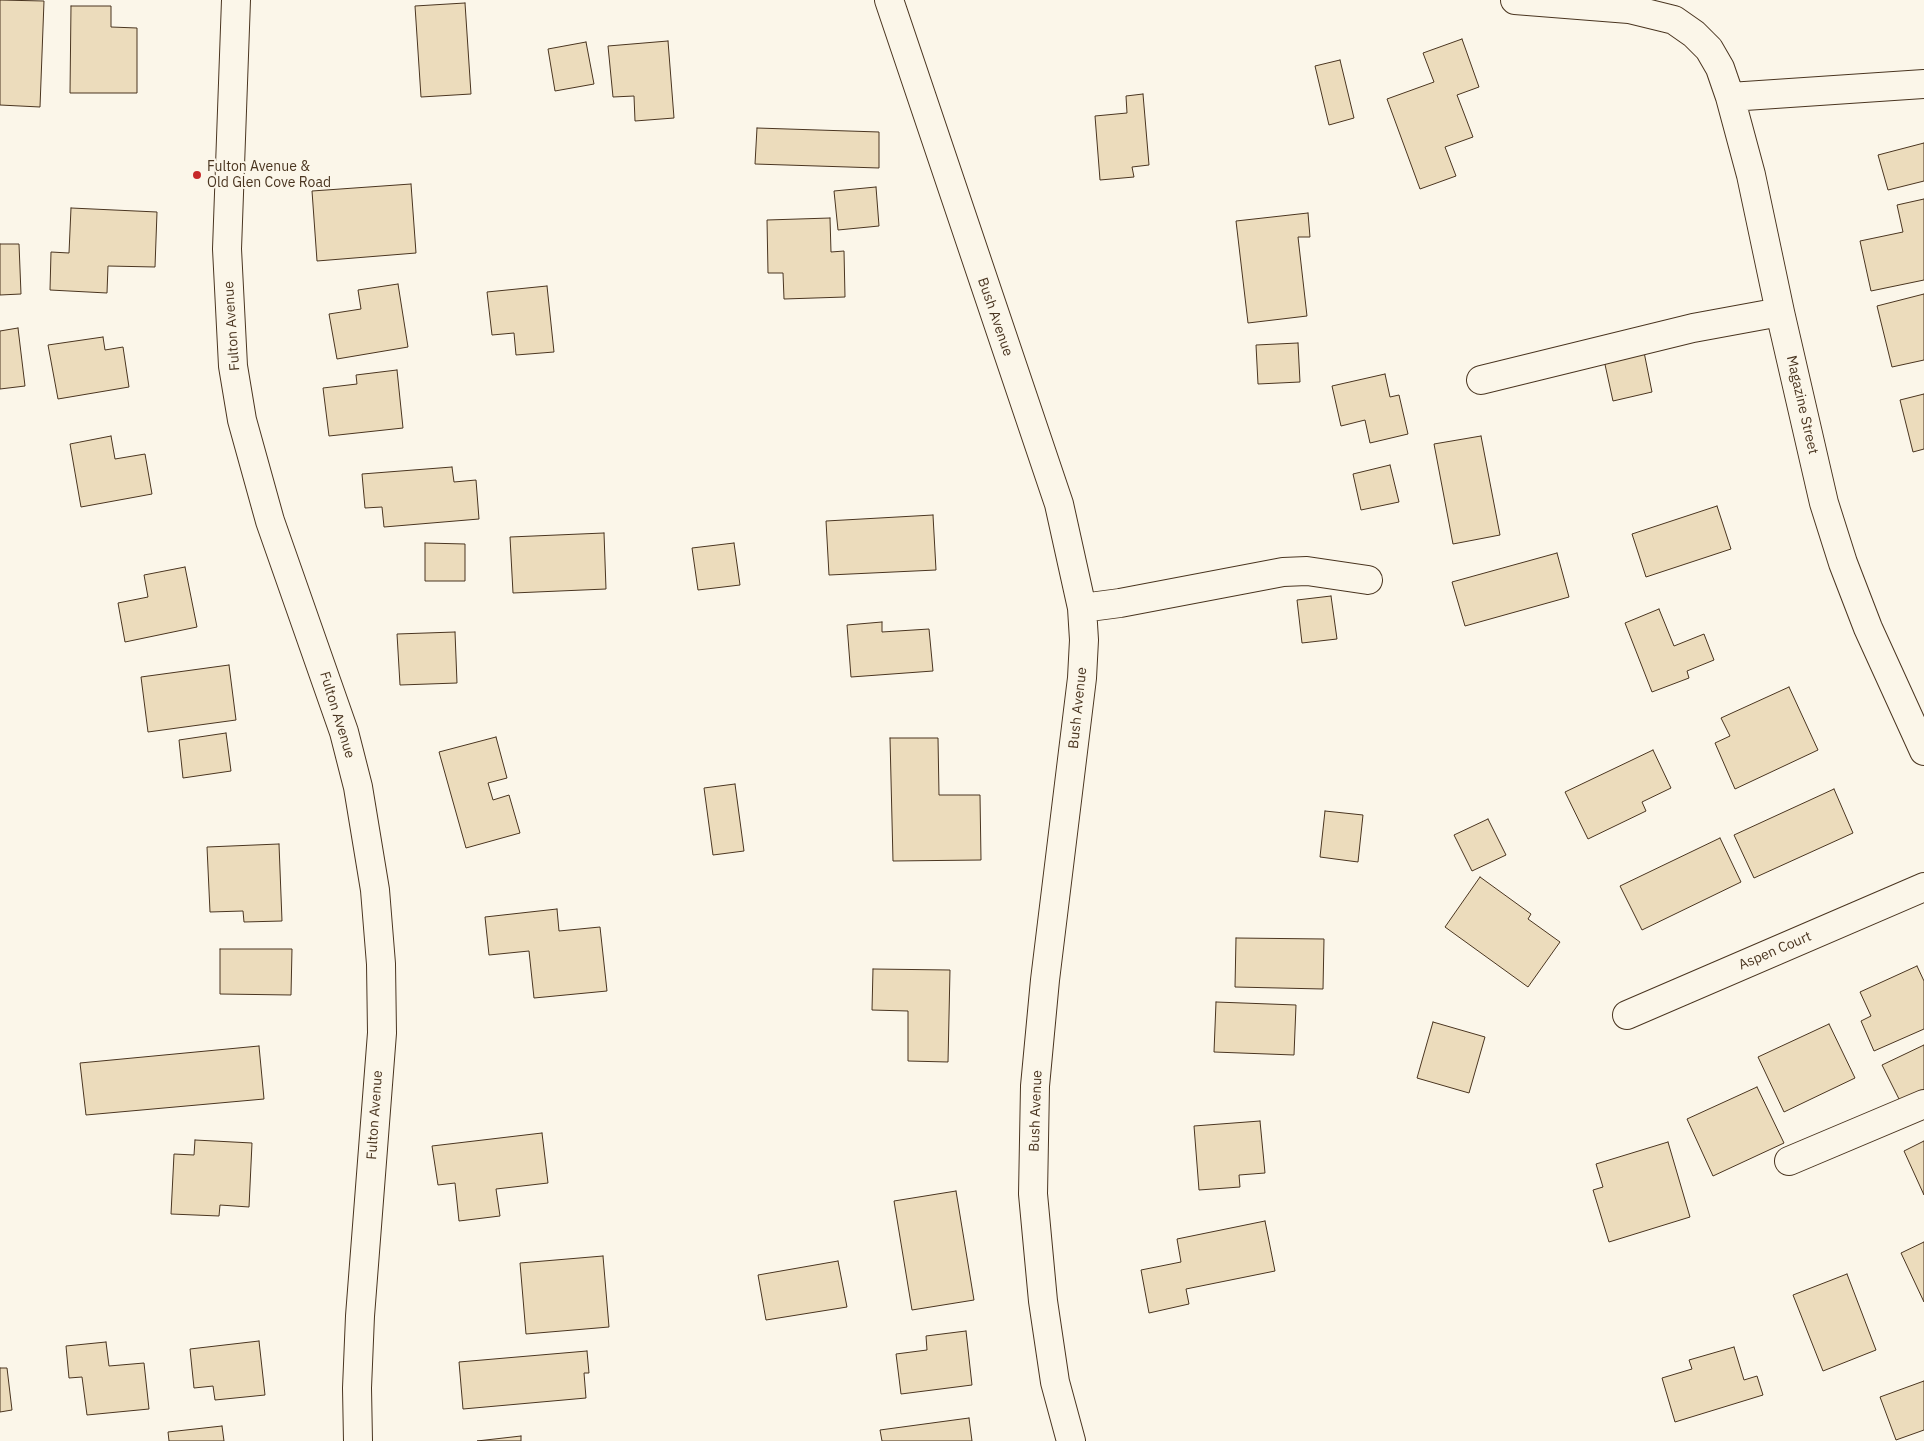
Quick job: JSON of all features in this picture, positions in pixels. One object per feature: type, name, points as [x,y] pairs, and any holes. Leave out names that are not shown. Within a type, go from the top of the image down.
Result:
[{"type":"street","name":"Fulton Avenue","points":[[236,0],[227,249],[233,366],[242,420],[270,521],[344,732],[358,787],[375,890],[381,964],[382,1033],[360,1316],[357,1388],[358,1441]]},
{"type":"street","name":"Bush Avenue","points":[[889,0],[1059,504],[1082,608],[1084,640],[1082,678],[1045,980],[1035,1086],[1033,1194],[1042,1301],[1055,1382],[1071,1441]]},
{"type":"street","name":"Magazine Street","points":[[1515,0],[1629,9],[1652,13],[1674,20],[1694,34],[1709,49],[1720,68],[1730,97],[1751,175],[1824,503],[1843,563],[1868,628],[1924,751]]},
{"type":"street","points":[[1730,97],[1924,84]]},
{"type":"street","points":[[1481,380],[1692,328],[1780,312]]},
{"type":"street","points":[[1082,608],[1283,572],[1307,571],[1368,580]]},
{"type":"street","name":"Aspen Court","points":[[1627,1015],[1924,887]]},
{"type":"street","points":[[1789,1161],[1924,1104]]},
{"type":"building","points":[[0,0],[44,1],[40,107],[0,105]]},
{"type":"building","points":[[465,3],[471,94],[421,97],[415,6]]},
{"type":"building","points":[[71,6],[111,6],[111,27],[137,28],[137,93],[70,93]]},
{"type":"building","points":[[1462,39],[1479,87],[1457,95],[1473,137],[1445,147],[1456,176],[1420,189],[1387,99],[1434,82],[1423,53]]},
{"type":"building","points":[[668,41],[674,118],[635,121],[634,96],[613,97],[608,46]]},
{"type":"building","points":[[586,42],[594,84],[555,91],[548,49]]},
{"type":"building","points":[[1340,60],[1354,118],[1329,125],[1315,66]]},
{"type":"building","points":[[1143,94],[1149,165],[1132,167],[1134,177],[1100,180],[1095,116],[1127,113],[1126,96]]},
{"type":"building","points":[[757,128],[879,132],[879,168],[755,164]]},
{"type":"building","points":[[1924,143],[1924,181],[1888,190],[1878,155]]},
{"type":"building","points":[[411,184],[416,253],[317,261],[312,191]]},
{"type":"building","points":[[876,187],[879,226],[838,230],[834,191]]},
{"type":"building","points":[[1924,199],[1924,280],[1871,291],[1860,241],[1903,232],[1897,205]]},
{"type":"building","points":[[71,208],[157,212],[155,267],[108,266],[107,293],[50,290],[51,252],[69,253]]},
{"type":"building","points":[[1308,213],[1310,237],[1298,237],[1307,316],[1248,323],[1236,221]]},
{"type":"building","points":[[830,218],[831,252],[844,251],[845,297],[784,299],[783,273],[768,273],[767,220]]},
{"type":"building","points":[[0,244],[19,244],[21,294],[0,295]]},
{"type":"building","points":[[398,284],[408,347],[337,359],[329,314],[361,309],[358,290]]},
{"type":"building","points":[[547,286],[554,352],[516,355],[514,333],[492,335],[487,292]]},
{"type":"building","points":[[1924,294],[1924,360],[1892,367],[1877,306]]},
{"type":"building","points":[[18,328],[25,386],[0,389],[0,331]]},
{"type":"building","points":[[103,337],[105,350],[123,347],[129,387],[58,399],[48,345]]},
{"type":"building","points":[[1298,343],[1300,382],[1258,384],[1256,345]]},
{"type":"building","points":[[1644,352],[1652,392],[1613,401],[1604,360]]},
{"type":"building","points":[[397,370],[403,428],[329,436],[323,388],[357,384],[356,375]]},
{"type":"building","points":[[1385,374],[1390,397],[1399,395],[1408,434],[1370,443],[1365,420],[1341,426],[1332,386]]},
{"type":"building","points":[[1924,394],[1924,449],[1913,452],[1900,400]]},
{"type":"building","points":[[111,436],[115,459],[145,454],[152,494],[81,507],[70,444]]},
{"type":"building","points":[[1481,436],[1500,535],[1453,544],[1434,444]]},
{"type":"building","points":[[1390,465],[1399,502],[1361,510],[1353,474]]},
{"type":"building","points":[[452,467],[454,482],[476,480],[479,519],[384,527],[382,507],[365,508],[362,474]]},
{"type":"building","points":[[1717,506],[1731,549],[1646,577],[1632,534]]},
{"type":"building","points":[[933,515],[936,570],[829,575],[826,521]]},
{"type":"building","points":[[604,533],[606,589],[513,593],[510,537]]},
{"type":"building","points":[[425,543],[465,544],[465,581],[425,581]]},
{"type":"building","points":[[734,543],[740,585],[698,590],[692,548]]},
{"type":"building","points":[[1557,553],[1569,597],[1465,626],[1452,582]]},
{"type":"building","points":[[185,567],[197,627],[125,642],[118,603],[148,597],[144,575]]},
{"type":"building","points":[[1331,596],[1337,639],[1302,643],[1297,600]]},
{"type":"building","points":[[1659,609],[1674,646],[1704,634],[1714,660],[1687,671],[1689,678],[1652,692],[1625,623]]},
{"type":"building","points":[[882,622],[882,632],[929,629],[933,671],[851,677],[847,625]]},
{"type":"building","points":[[455,632],[457,683],[400,685],[397,634]]},
{"type":"building","points":[[229,665],[236,720],[148,732],[141,677]]},
{"type":"building","points":[[1789,687],[1818,750],[1735,789],[1715,743],[1730,736],[1721,718]]},
{"type":"building","points":[[226,733],[231,771],[183,778],[179,740]]},
{"type":"building","points":[[496,737],[507,778],[488,783],[493,800],[509,795],[520,833],[466,848],[439,752]]},
{"type":"building","points":[[890,738],[938,738],[939,795],[980,795],[981,860],[893,861]]},
{"type":"building","points":[[1653,750],[1671,788],[1642,802],[1646,811],[1588,839],[1565,792]]},
{"type":"building","points":[[735,784],[744,851],[713,855],[704,788]]},
{"type":"building","points":[[1834,789],[1853,833],[1754,878],[1734,835]]},
{"type":"building","points":[[1325,811],[1363,815],[1358,862],[1320,857]]},
{"type":"building","points":[[1488,819],[1506,855],[1472,871],[1454,835]]},
{"type":"building","points":[[1720,838],[1741,882],[1642,930],[1620,886]]},
{"type":"building","points":[[279,844],[282,921],[244,922],[243,911],[210,912],[207,847]]},
{"type":"building","points":[[1480,877],[1531,914],[1528,919],[1560,942],[1528,987],[1445,927]]},
{"type":"building","points":[[557,909],[559,931],[600,927],[607,991],[534,998],[529,951],[489,955],[485,917]]},
{"type":"building","points":[[1236,938],[1324,939],[1323,989],[1235,987]]},
{"type":"building","points":[[220,949],[292,949],[291,995],[220,994]]},
{"type":"building","points":[[1917,966],[1924,981],[1924,1029],[1874,1051],[1861,1021],[1871,1016],[1860,992]]},
{"type":"building","points":[[873,969],[950,970],[948,1062],[908,1061],[908,1011],[872,1010]]},
{"type":"building","points":[[1216,1002],[1296,1005],[1294,1055],[1214,1052]]},
{"type":"building","points":[[1433,1022],[1485,1037],[1469,1093],[1417,1078]]},
{"type":"building","points":[[1829,1024],[1855,1078],[1784,1112],[1758,1057]]},
{"type":"building","points":[[1924,1045],[1924,1095],[1902,1105],[1882,1065]]},
{"type":"building","points":[[259,1046],[264,1099],[86,1115],[80,1063]]},
{"type":"building","points":[[1757,1087],[1784,1143],[1713,1176],[1687,1119]]},
{"type":"building","points":[[1260,1121],[1265,1173],[1239,1175],[1240,1187],[1199,1190],[1194,1126]]},
{"type":"building","points":[[542,1133],[548,1183],[496,1189],[500,1216],[459,1221],[455,1183],[438,1185],[432,1146]]},
{"type":"building","points":[[195,1140],[252,1143],[249,1207],[220,1205],[219,1216],[171,1214],[174,1154],[194,1155]]},
{"type":"building","points":[[1924,1141],[1924,1195],[1904,1151]]},
{"type":"building","points":[[1668,1142],[1690,1217],[1609,1242],[1593,1190],[1603,1187],[1596,1164]]},
{"type":"building","points":[[956,1191],[974,1300],[912,1310],[894,1201]]},
{"type":"building","points":[[1265,1221],[1275,1271],[1186,1289],[1189,1304],[1149,1313],[1141,1270],[1181,1262],[1177,1239]]},
{"type":"building","points":[[1924,1242],[1924,1302],[1901,1253]]},
{"type":"building","points":[[603,1256],[609,1327],[526,1334],[520,1263]]},
{"type":"building","points":[[838,1261],[847,1307],[766,1320],[758,1275]]},
{"type":"building","points":[[1847,1274],[1876,1350],[1823,1371],[1793,1295]]},
{"type":"building","points":[[966,1331],[972,1385],[901,1394],[896,1354],[927,1350],[926,1336]]},
{"type":"building","points":[[259,1341],[265,1395],[215,1400],[213,1386],[194,1388],[190,1349]]},
{"type":"building","points":[[106,1342],[109,1366],[144,1363],[149,1409],[87,1415],[82,1377],[69,1378],[66,1346]]},
{"type":"building","points":[[1734,1347],[1744,1380],[1757,1376],[1763,1395],[1675,1422],[1662,1378],[1692,1369],[1689,1360]]},
{"type":"building","points":[[587,1351],[589,1373],[584,1373],[586,1398],[463,1409],[459,1362]]},
{"type":"building","points":[[0,1368],[7,1368],[12,1410],[0,1412]]},
{"type":"building","points":[[1924,1381],[1924,1430],[1896,1440],[1880,1397]]},
{"type":"building","points":[[969,1418],[972,1441],[882,1441],[880,1430]]},
{"type":"building","points":[[222,1426],[224,1441],[169,1441],[168,1432]]},
{"type":"building","points":[[521,1436],[521,1441],[477,1441]]},
{"type":"place","name":"Fulton Avenue & Old Glen Cove Road","points":[[197,175]]}]
